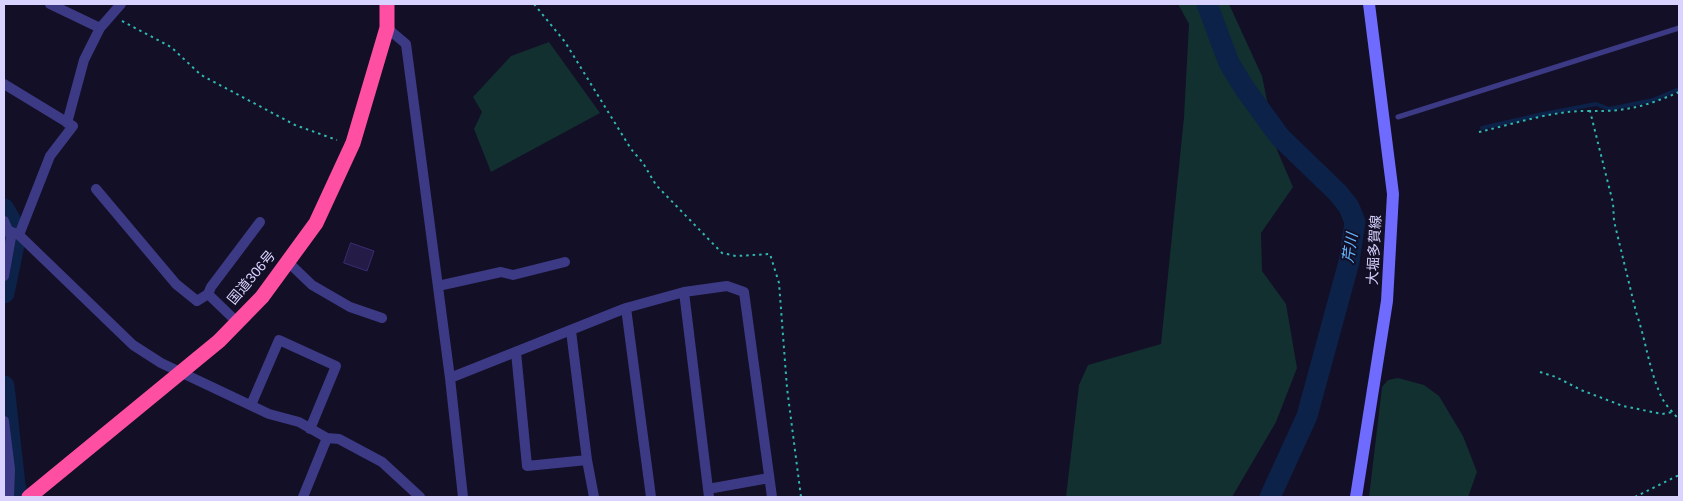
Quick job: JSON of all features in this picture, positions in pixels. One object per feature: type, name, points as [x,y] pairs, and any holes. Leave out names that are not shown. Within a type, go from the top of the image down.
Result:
[{"type":"highway","name":"国道306号","points":[[30,497],[219,340],[262,298],[316,223],[353,143],[387,28],[387,4]]},
{"type":"main road","name":"大堀多賀線","points":[[1356,497],[1387,301],[1393,194],[1369,4]]},
{"type":"street","points":[[50,4],[100,28]]},
{"type":"street","points":[[67,123],[84,60],[100,28],[121,4]]},
{"type":"street","points":[[387,28],[406,44],[450,378],[463,497]]},
{"type":"street","points":[[4,84],[73,126],[50,156],[11,237],[4,276]]},
{"type":"street","points":[[96,189],[176,284],[197,301],[208,294],[211,287],[260,222]]},
{"type":"street","points":[[4,221],[14,233],[132,345],[161,363],[269,414],[299,422],[327,438],[338,439],[382,462],[420,497]]},
{"type":"street","points":[[288,262],[312,285],[350,308],[382,318]]},
{"type":"street","points":[[438,286],[501,272],[513,275],[565,262]]},
{"type":"street","points":[[450,378],[626,308],[684,292],[727,286],[744,292],[772,497]]},
{"type":"street","points":[[684,292],[708,493],[769,478]]},
{"type":"street","points":[[208,294],[237,322]]},
{"type":"street","points":[[626,308],[651,497]]},
{"type":"street","points":[[571,331],[587,460],[594,497]]},
{"type":"street","points":[[251,405],[279,340],[336,366],[310,429]]},
{"type":"street","points":[[516,352],[527,466],[587,460]]},
{"type":"street","points":[[4,421],[10,468],[9,497]]},
{"type":"street","points":[[303,497],[327,438]]},
{"type":"lane","points":[[1398,117],[1679,28]]},
{"type":"path","points":[[534,4],[565,42],[631,149],[643,163],[656,184],[722,253],[736,256],[770,254],[780,282],[787,388],[801,497]]},
{"type":"path","points":[[111,16],[171,47],[201,75],[295,125],[337,140]]},
{"type":"path","points":[[1479,132],[1580,110],[1614,112],[1652,104],[1679,92]]},
{"type":"path","points":[[1590,111],[1613,203],[1614,221],[1636,312],[1658,388],[1664,401],[1679,420]]},
{"type":"path","points":[[1540,372],[1623,406],[1662,414],[1673,412]]},
{"type":"path","points":[[1635,497],[1679,475]]},
{"type":"green space","points":[[1178,4],[1229,4],[1262,76],[1277,150],[1293,187],[1261,233],[1262,271],[1286,304],[1297,368],[1276,422],[1232,497],[1066,497],[1079,385],[1088,365],[1161,344],[1184,117],[1189,24]]},
{"type":"green space","points":[[549,42],[600,113],[491,172],[474,129],[482,112],[473,97],[511,56]]},
{"type":"green space","points":[[1398,378],[1424,385],[1439,396],[1463,436],[1477,472],[1468,497],[1369,497],[1382,387],[1388,380]]},
{"type":"building","points":[[351,243],[374,251],[367,271],[344,263]]},
{"type":"waterway","name":"芹川","points":[[1207,4],[1229,63],[1245,89],[1280,137],[1338,193],[1349,207],[1355,222],[1349,262],[1307,416],[1270,497]]},
{"type":"waterway","points":[[1482,128],[1596,104],[1609,109],[1653,100],[1679,89]]},
{"type":"waterway","points":[[4,209],[12,223],[15,240],[4,293]]},
{"type":"waterway","points":[[4,386],[18,497]]}]
